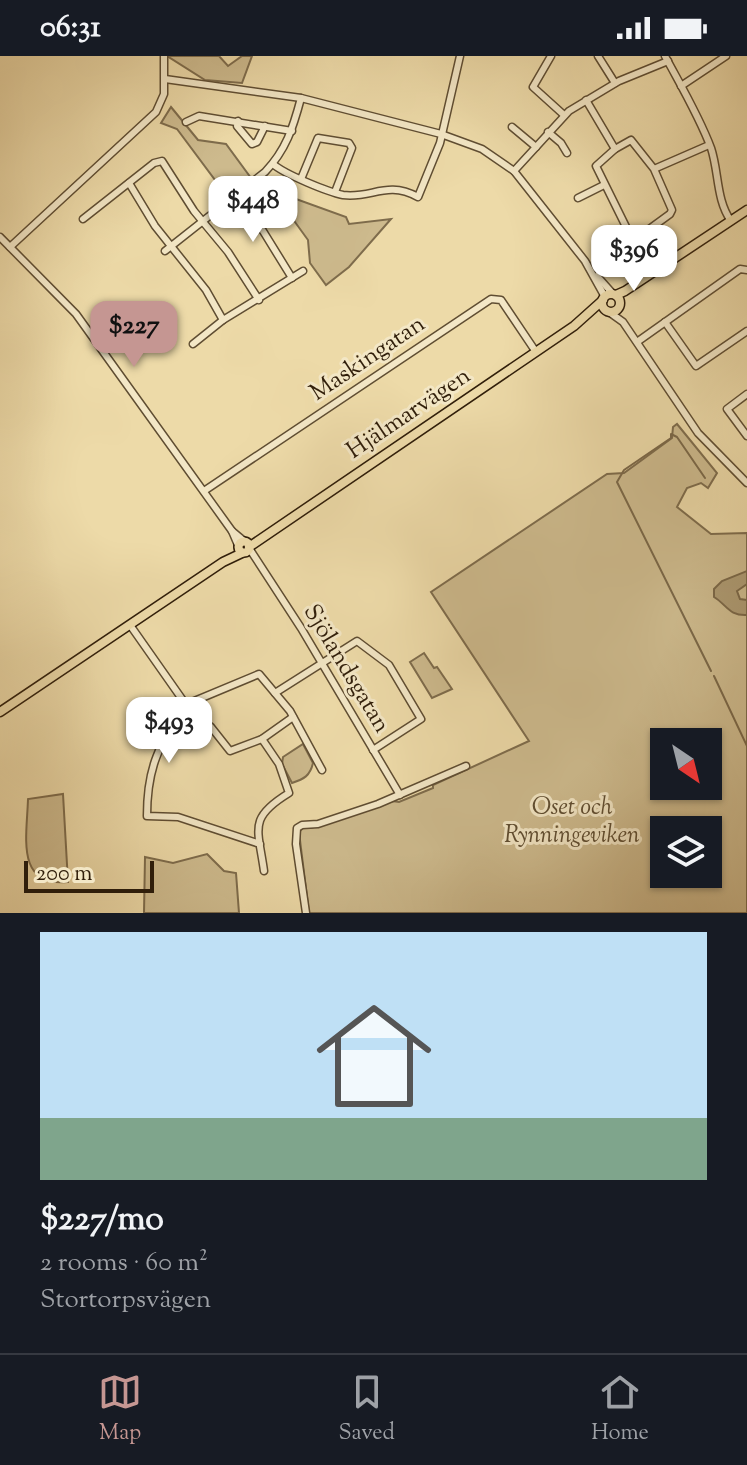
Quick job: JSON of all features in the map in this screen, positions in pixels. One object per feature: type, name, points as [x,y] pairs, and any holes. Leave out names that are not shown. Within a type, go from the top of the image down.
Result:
[{"type":"main road","name":"Hjälmarvägen","points":[[0,712],[747,210]]},
{"type":"main road","points":[[608,311],[613,300]]},
{"type":"main road","name":"Hjälmarvägen","points":[[574,326],[608,311]]},
{"type":"street","points":[[10,247],[148,121],[162,101],[164,56]]},
{"type":"street","points":[[273,164],[282,171],[345,195],[399,188],[418,197],[433,165],[460,56]]},
{"type":"street","points":[[551,56],[533,87],[564,115]]},
{"type":"street","points":[[598,56],[615,83]]},
{"type":"street","points":[[681,86],[726,56]]},
{"type":"street","points":[[514,171],[564,115],[615,83],[667,58],[709,145],[716,166],[721,205],[731,221]]},
{"type":"street","points":[[165,79],[301,98],[441,134],[482,149],[514,171],[613,300],[623,322],[698,433],[747,483]]},
{"type":"street","points":[[168,249],[273,164],[292,131],[301,98]]},
{"type":"street","points":[[586,100],[615,149]]},
{"type":"street","points":[[186,122],[199,116],[292,131]]},
{"type":"street","points":[[238,121],[237,126],[252,144],[257,142],[265,126]]},
{"type":"street","points":[[512,127],[536,147]]},
{"type":"street","points":[[548,132],[567,153]]},
{"type":"street","points":[[301,179],[318,138],[349,143],[352,148],[335,192]]},
{"type":"street","points":[[634,141],[654,169],[672,210],[633,241],[596,166],[615,149],[634,141]]},
{"type":"street","points":[[654,169],[709,145]]},
{"type":"street","points":[[83,219],[154,163],[162,161],[259,300]]},
{"type":"street","points":[[129,183],[168,249],[206,290],[223,320]]},
{"type":"street","points":[[578,198],[604,185]]},
{"type":"street","points":[[233,197],[263,231],[292,278]]},
{"type":"street","name":"Sjölandsgatan","points":[[0,237],[76,314],[258,563],[400,795]]},
{"type":"street","points":[[637,342],[740,269],[747,270]]},
{"type":"street","points":[[193,344],[223,320],[303,271]]},
{"type":"street","name":"Maskingatan","points":[[204,491],[491,299],[501,300],[536,352]]},
{"type":"street","points":[[608,311],[623,322]]},
{"type":"street","points":[[665,322],[696,366],[747,331]]},
{"type":"street","points":[[747,394],[727,409],[747,436]]},
{"type":"street","points":[[130,625],[185,704],[230,751],[262,739],[293,717]]},
{"type":"street","points":[[275,693],[357,641],[389,665],[421,722],[373,750]]},
{"type":"street","points":[[260,844],[178,817],[147,816],[147,783],[157,752],[180,707],[259,674],[293,717],[322,770]]},
{"type":"street","points":[[262,739],[279,764],[289,793],[271,803],[263,812],[259,825],[264,871]]},
{"type":"street","points":[[306,913],[296,844],[297,828],[324,822],[400,795],[466,766]]},
{"type":"green space","points":[[167,56],[219,56],[228,66],[242,56],[252,56],[242,83],[205,80]]},
{"type":"green space","points":[[171,107],[198,140],[226,144],[251,178],[227,196],[177,129],[161,123]]},
{"type":"green space","points":[[260,186],[346,217],[349,224],[391,219],[349,267],[326,285],[310,263],[308,240],[287,211],[264,201],[257,206],[248,195]]},
{"type":"green space","name":"Oset och Rynningeviken","points":[[677,424],[717,473],[708,488],[701,483],[687,488],[677,507],[711,534],[747,533],[747,913],[309,913],[299,832],[303,828],[392,801],[399,802],[529,741],[431,592],[607,474],[624,473],[672,438],[673,427]]},
{"type":"green space","points":[[424,653],[452,689],[432,698],[410,662]]},
{"type":"green space","points":[[303,744],[313,763],[306,776],[292,783],[282,764],[283,757]]},
{"type":"green space","points":[[63,794],[68,882],[51,881],[39,876],[32,868],[26,843],[28,799]]},
{"type":"green space","points":[[207,854],[224,871],[236,873],[239,913],[144,913],[145,857],[173,863]]},
{"type":"shaded area","points":[[747,571],[747,584],[737,591],[740,599],[747,600],[747,615],[741,615],[732,612],[714,597],[714,589],[722,581]]},
{"type":"waterway","points":[[705,478],[677,437],[671,434],[671,438],[624,470],[617,482],[711,671]]},
{"type":"waterway","points":[[714,676],[747,746]]}]
